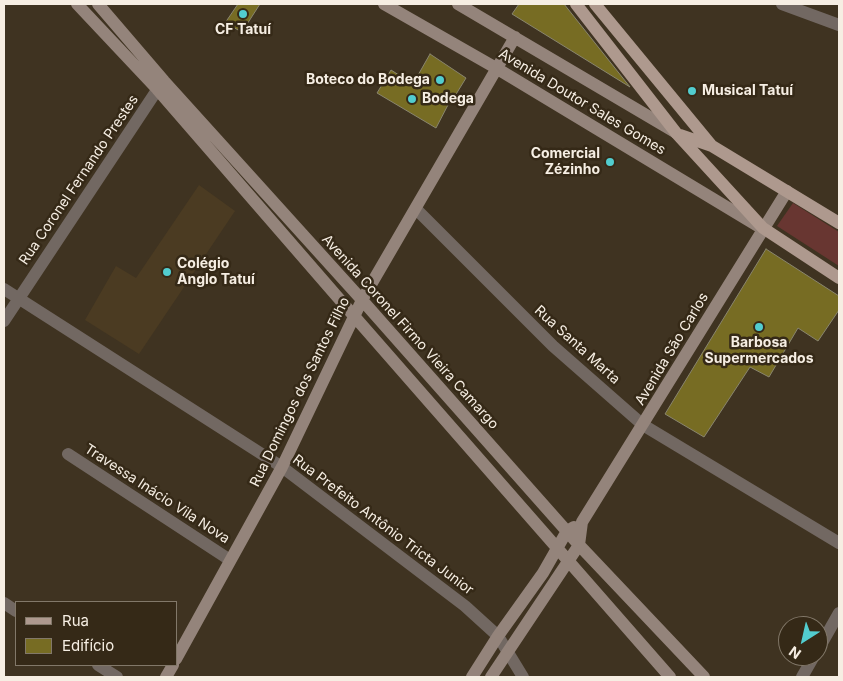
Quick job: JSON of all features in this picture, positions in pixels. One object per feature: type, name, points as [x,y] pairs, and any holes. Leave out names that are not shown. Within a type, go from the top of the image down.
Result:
[{"type":"main road","name":"Avenida Coronel Firmo Vieira Camargo","points":[[77,4],[161,85],[362,300],[579,545],[704,677]]},
{"type":"main road","name":"Avenida Coronel Firmo Vieira Camargo","points":[[98,4],[161,85],[354,316],[670,677]]},
{"type":"main road","name":"Avenida Doutor Sales Gomes","points":[[384,4],[496,68],[763,228],[839,278]]},
{"type":"main road","name":"Avenida Doutor Sales Gomes","points":[[458,4],[677,134],[712,146],[839,223]]},
{"type":"main road","points":[[576,4],[677,134]]},
{"type":"main road","points":[[595,4],[712,146]]},
{"type":"main road","name":"Rua Domingos dos Santos Filho","points":[[178,655],[282,467],[362,300],[515,37]]},
{"type":"main road","name":"Avenida Doutor Sales Gomes","points":[[677,134],[763,228]]},
{"type":"main road","name":"Avenida São Carlos","points":[[582,522],[786,190]]},
{"type":"main road","points":[[472,677],[498,636],[543,573],[567,531],[582,522]]},
{"type":"main road","points":[[491,677],[579,545],[582,522]]},
{"type":"main road","points":[[166,677],[172,666]]},
{"type":"street","points":[[782,4],[839,25]]},
{"type":"street","name":"Rua Coronel Fernando Prestes","points":[[4,321],[161,85]]},
{"type":"street","name":"Rua Santa Marta","points":[[416,209],[553,346],[643,424],[839,543]]},
{"type":"street","name":"Rua Prefeito Antônio Tricta Junior","points":[[4,290],[282,467],[466,606],[498,636],[524,677]]},
{"type":"street","name":"Travessa Inácio Vila Nova","points":[[68,454],[230,560]]},
{"type":"street","points":[[4,603],[15,610]]},
{"type":"street","points":[[828,633],[839,614]]},
{"type":"street","points":[[100,666],[117,677]]},
{"type":"street","points":[[802,677],[808,666]]},
{"type":"shaded area","name":"Colégio Anglo Tatuí","points":[[199,185],[235,211],[139,354],[85,320],[116,266],[136,278]]},
{"type":"shaded area","points":[[793,203],[839,232],[839,266],[777,226]]},
{"type":"building","name":"CF Tatuí","points":[[238,4],[260,4],[242,32],[225,23]]},
{"type":"building","points":[[519,4],[564,4],[630,87],[512,14]]},
{"type":"building","points":[[430,54],[466,78],[449,103],[436,128],[377,93],[391,70],[413,84]]},
{"type":"building","name":"Barbosa Supermercados","points":[[766,249],[839,296],[839,310],[818,341],[798,328],[769,377],[750,367],[704,437],[665,414]]},
{"type":"place","name":"CF Tatuí","points":[[243,14]]},
{"type":"place","name":"Boteco do Bodega","points":[[440,80]]},
{"type":"place","name":"Musical Tatuí","points":[[692,91]]},
{"type":"place","name":"Bodega","points":[[412,99]]},
{"type":"place","name":"Comercial Zézinho","points":[[610,162]]},
{"type":"place","name":"Colégio Anglo Tatuí","points":[[167,272]]},
{"type":"place","name":"Barbosa Supermercados","points":[[759,327]]}]
